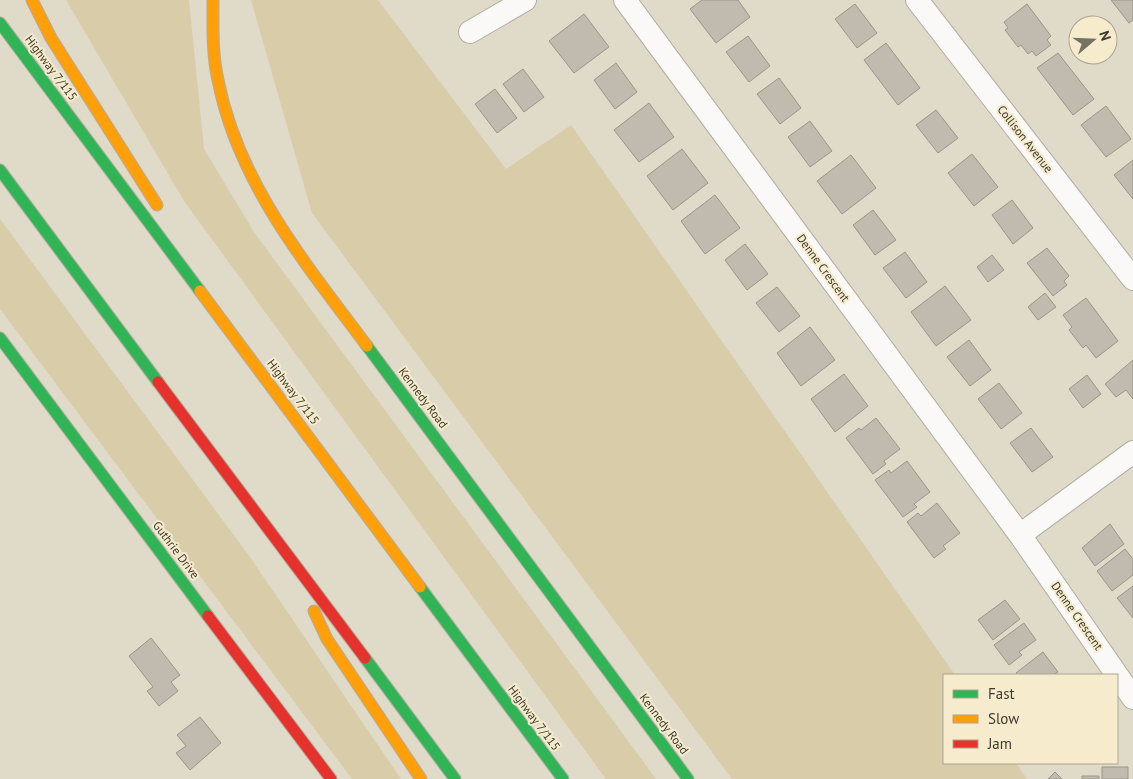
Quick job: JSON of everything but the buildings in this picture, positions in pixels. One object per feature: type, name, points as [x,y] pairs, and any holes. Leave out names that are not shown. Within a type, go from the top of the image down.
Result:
[{"type":"main road","points":[[32,0],[51,38],[165,218]]},
{"type":"main road","name":"Kennedy Road","points":[[213,0],[214,54],[224,103],[234,136],[250,177],[282,230],[688,779]]},
{"type":"main road","name":"Highway 7/115","points":[[0,23],[563,779]]},
{"type":"main road","points":[[0,170],[455,779]]},
{"type":"main road","points":[[190,259],[315,444]]},
{"type":"main road","name":"Guthrie Drive","points":[[0,338],[331,779]]},
{"type":"main road","points":[[288,556],[327,639],[421,779]]},
{"type":"street","points":[[470,32],[525,0]]},
{"type":"street","name":"Denne Crescent","points":[[625,0],[1020,535],[1116,674]]},
{"type":"street","name":"Collison Avenue","points":[[918,0],[1133,279]]},
{"type":"street","points":[[1020,535],[1133,452]]},
{"type":"street","name":"Denne Crescent","points":[[1118,676],[1133,698]]},
{"type":"shaded area","points":[[66,0],[189,0],[204,149],[254,232],[656,779],[606,779],[184,201]]},
{"type":"shaded area","points":[[251,0],[378,0],[506,169],[571,125],[954,674],[943,674],[943,764],[1017,764],[1027,779],[732,779],[312,213]]},
{"type":"shaded area","points":[[0,219],[250,557],[401,779],[352,779],[0,309]]},
{"type":"traffic: fast","points":[[0,23],[200,291]]},
{"type":"traffic: fast","points":[[0,170],[158,382]]},
{"type":"traffic: fast","points":[[0,338],[208,616]]},
{"type":"traffic: fast","points":[[367,346],[688,779]]},
{"type":"traffic: fast","points":[[420,587],[563,779]]},
{"type":"traffic: fast","points":[[365,658],[455,779]]},
{"type":"traffic: slow","points":[[32,0],[51,38],[157,205]]},
{"type":"traffic: slow","points":[[213,0],[213,40],[216,70],[228,118],[241,153],[277,221],[298,253],[367,346]]},
{"type":"traffic: slow","points":[[200,291],[420,587]]},
{"type":"traffic: slow","points":[[314,611],[327,639],[421,779]]},
{"type":"traffic: jam","points":[[158,382],[365,658]]},
{"type":"traffic: jam","points":[[208,616],[331,779]]}]
